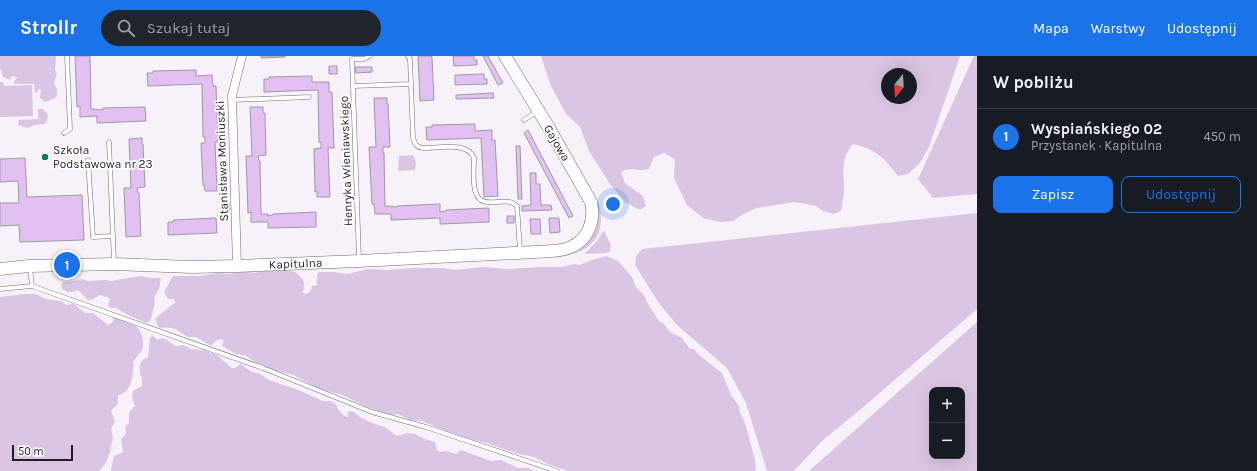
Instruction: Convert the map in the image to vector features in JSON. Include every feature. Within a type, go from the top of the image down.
[{"type":"street","name":"Stanisława Moniuszki","points":[[237,266],[232,96],[242,56]]},
{"type":"street","name":"Gajowa","points":[[506,56],[590,202],[592,222],[586,234]]},
{"type":"street","name":"Kapitulna","points":[[0,269],[29,266],[114,264],[177,267],[237,266],[359,262],[520,253],[572,247],[586,234]]},
{"type":"lane","points":[[64,133],[70,129],[67,56]]},
{"type":"lane","name":"Henryka Wieniawskiego","points":[[359,262],[352,60],[364,59],[370,56]]},
{"type":"lane","points":[[408,56],[410,59],[413,138],[416,144],[420,148],[463,148],[472,154],[474,158],[475,192],[478,199],[486,202],[508,201],[518,206],[520,253]]},
{"type":"lane","points":[[353,86],[411,84]]},
{"type":"lane","points":[[232,100],[309,97]]},
{"type":"lane","points":[[524,120],[538,111]]},
{"type":"lane","points":[[109,142],[114,264]]},
{"type":"lane","points":[[88,160],[93,237],[113,236]]},
{"type":"lane","points":[[29,266],[32,286]]},
{"type":"lane","points":[[0,289],[32,286],[263,368],[372,412],[426,427],[557,471]]},
{"type":"shaded area","points":[[0,56],[56,56],[55,70],[57,74],[54,83],[57,89],[57,96],[45,102],[40,98],[41,90],[39,89],[35,94],[34,84],[14,84],[14,81],[17,78],[16,77],[12,76],[10,80],[3,77],[0,67]]},
{"type":"shaded area","points":[[541,56],[960,56],[929,147],[920,163],[908,174],[898,176],[879,155],[861,146],[853,144],[844,160],[844,192],[841,211],[834,214],[823,211],[816,206],[795,202],[757,208],[743,214],[733,221],[720,222],[703,218],[687,205],[674,178],[675,159],[664,153],[654,157],[649,169],[628,169],[621,172],[625,183],[643,196],[646,206],[640,210],[625,202],[610,184],[589,151],[580,127],[566,114],[550,84]]},
{"type":"shaded area","points":[[974,56],[977,56],[977,194],[933,198],[918,179]]},
{"type":"shaded area","points":[[0,82],[3,82],[4,86],[32,85],[33,116],[0,117]]},
{"type":"shaded area","points":[[38,109],[43,109],[48,115],[45,124],[34,125],[28,128],[18,125],[19,120],[38,119]]},
{"type":"shaded area","points":[[413,155],[416,162],[415,170],[398,171],[399,156]]},
{"type":"shaded area","points":[[598,202],[601,221],[597,237],[585,249],[577,253],[566,255],[582,247],[593,234],[599,211]]},
{"type":"shaded area","points":[[977,213],[977,309],[823,440],[794,471],[767,471],[746,403],[727,368],[677,325],[658,302],[635,265],[636,257],[642,249]]},
{"type":"shaded area","points":[[603,231],[611,245],[610,251],[606,253],[585,254],[597,241]]},
{"type":"shaded area","points":[[606,256],[618,261],[632,277],[636,287],[644,295],[659,321],[664,324],[670,332],[682,338],[689,348],[694,349],[699,355],[722,373],[731,395],[739,406],[746,426],[755,460],[756,471],[568,471],[534,457],[518,454],[486,443],[457,436],[422,421],[410,420],[398,414],[390,415],[367,407],[342,395],[320,389],[293,375],[256,363],[245,355],[236,354],[222,346],[224,340],[217,340],[212,345],[209,345],[196,337],[187,337],[174,329],[167,327],[159,328],[155,320],[175,303],[174,299],[168,299],[164,292],[173,276],[200,276],[218,273],[230,274],[246,271],[255,273],[263,271],[290,271],[295,272],[302,278],[304,288],[302,292],[305,294],[310,292],[312,286],[317,285],[317,275],[319,272],[348,274],[367,269],[388,270],[443,268],[455,270],[483,267],[509,269],[562,267],[574,264],[580,265]]},
{"type":"shaded area","points":[[141,276],[161,278],[159,289],[154,298],[155,303],[151,319],[147,323],[116,308],[110,308],[108,304],[110,298],[100,295],[89,301],[78,290],[68,292],[62,289],[61,284],[64,282],[82,279],[87,281],[111,281]]},
{"type":"shaded area","points":[[36,294],[46,299],[61,301],[66,305],[74,304],[85,313],[93,313],[108,325],[113,322],[113,317],[116,317],[130,322],[138,328],[141,334],[143,347],[133,363],[131,382],[128,389],[118,396],[118,404],[111,411],[115,422],[111,429],[113,438],[106,463],[99,471],[0,471],[0,297]]},
{"type":"shaded area","points":[[977,322],[977,471],[809,471]]},
{"type":"shaded area","points":[[152,335],[157,340],[165,339],[175,346],[184,345],[191,349],[204,350],[218,356],[232,368],[235,368],[241,364],[250,371],[260,374],[269,380],[296,389],[323,401],[330,401],[336,404],[344,416],[348,417],[348,412],[350,411],[354,412],[360,417],[374,424],[385,427],[397,436],[407,433],[415,434],[435,442],[437,450],[440,452],[446,451],[456,454],[461,450],[491,461],[501,460],[518,468],[529,468],[533,471],[111,471],[114,456],[122,453],[123,451],[121,439],[126,434],[125,427],[129,423],[129,412],[135,406],[132,398],[133,391],[142,386],[140,366],[143,360],[148,357],[150,338]]},
{"type":"building","points":[[75,56],[90,56],[91,109],[103,110],[103,108],[145,107],[146,121],[97,123],[97,116],[80,117],[80,106],[77,107]]},
{"type":"building","points":[[261,56],[285,56],[285,57],[261,58]]},
{"type":"building","points":[[418,56],[431,56],[432,58],[434,100],[420,101]]},
{"type":"building","points":[[453,56],[474,56],[474,60],[477,60],[477,65],[454,66]]},
{"type":"building","points":[[483,56],[488,56],[503,83],[498,85]]},
{"type":"building","points":[[329,66],[337,66],[337,74],[329,74]]},
{"type":"building","points":[[355,67],[372,67],[372,72],[356,73]]},
{"type":"building","points":[[196,70],[196,76],[212,75],[213,86],[216,86],[218,142],[215,142],[217,191],[205,191],[203,185],[201,143],[205,143],[205,137],[203,137],[202,84],[148,86],[147,73],[153,73],[153,71]]},
{"type":"building","points":[[484,74],[484,79],[487,79],[487,84],[455,85],[455,75]]},
{"type":"building","points":[[312,76],[312,82],[329,82],[329,92],[332,92],[334,148],[328,148],[330,197],[317,197],[317,191],[315,192],[314,149],[321,148],[321,142],[319,142],[318,90],[264,92],[264,79],[269,79],[269,77]]},
{"type":"building","points":[[493,93],[494,98],[456,99],[456,95]]},
{"type":"building","points":[[374,98],[387,98],[388,104],[390,147],[383,147],[385,206],[397,207],[440,204],[440,212],[446,210],[489,208],[489,222],[440,224],[440,218],[391,220],[391,214],[375,214],[374,204],[372,204],[369,147],[376,147]]},
{"type":"building","points":[[250,107],[263,107],[263,113],[265,113],[266,155],[258,156],[260,161],[261,214],[268,214],[267,216],[273,214],[316,212],[316,227],[268,228],[268,222],[251,222],[251,212],[248,213],[246,156],[252,156]]},
{"type":"building","points":[[475,124],[475,131],[492,130],[492,140],[495,140],[498,196],[484,197],[481,138],[427,140],[426,127],[432,127],[432,125]]},
{"type":"building","points":[[528,130],[573,216],[569,218],[524,133]]},
{"type":"building","points":[[142,138],[145,187],[137,188],[139,193],[141,236],[126,237],[124,188],[131,188],[129,139]]},
{"type":"building","points":[[516,146],[520,146],[522,199],[518,199]]},
{"type":"building","points":[[25,158],[27,197],[82,195],[84,240],[20,242],[19,225],[0,226],[0,203],[19,203],[18,181],[0,182],[0,159]]},
{"type":"building","points":[[530,173],[536,173],[536,184],[540,184],[541,205],[551,205],[552,210],[522,211],[522,206],[531,205]]},
{"type":"building","points":[[223,203],[229,203],[230,210],[223,210]]},
{"type":"building","points":[[507,216],[514,216],[514,223],[507,223]]},
{"type":"building","points":[[216,218],[217,233],[168,235],[168,222],[173,222],[173,220]]},
{"type":"building","points":[[549,218],[559,218],[560,232],[550,233]]},
{"type":"building","points":[[530,219],[540,219],[541,234],[531,234]]},
{"type":"place","name":"Szkoła Podstawowa nr 23","points":[[45,157]]},
{"type":"place","name":"Wyspiańskiego 02","points":[[67,265]]}]
